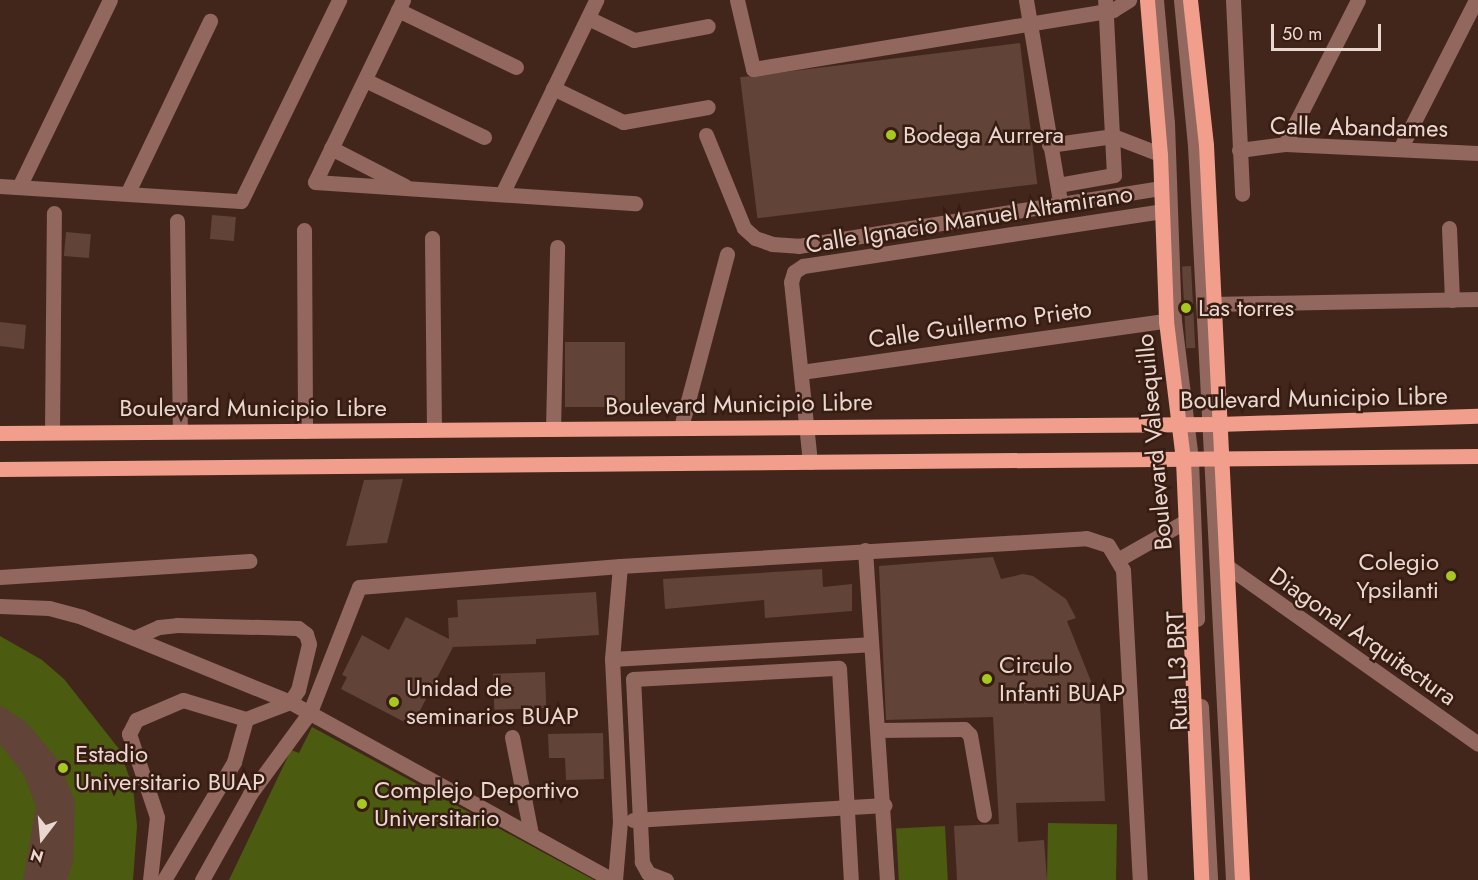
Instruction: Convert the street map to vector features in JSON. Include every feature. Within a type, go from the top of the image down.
[{"type":"main road","name":"Boulevard Valsequillo","points":[[1147,0],[1160,154],[1166,321],[1187,460],[1186,521],[1201,880]]},
{"type":"main road","points":[[1190,0],[1202,97],[1214,424],[1242,880]]},
{"type":"main road","name":"Boulevard Municipio Libre","points":[[0,433],[1214,424],[1478,416]]},
{"type":"main road","points":[[0,469],[1478,456]]},
{"type":"street","points":[[19,187],[110,0]]},
{"type":"street","points":[[0,186],[128,192],[241,201],[339,0]]},
{"type":"street","points":[[502,194],[596,0]]},
{"type":"street","points":[[737,0],[753,69],[1032,24],[1129,0]]},
{"type":"street","points":[[1026,0],[1032,24],[1049,145],[1058,185],[1059,226]]},
{"type":"street","points":[[1155,0],[1167,123],[1174,321],[1182,424]]},
{"type":"street","points":[[1181,0],[1195,145],[1200,301],[1214,424]]},
{"type":"street","name":"Calle Abandames","points":[[1233,0],[1242,194]]},
{"type":"street","points":[[1285,144],[1358,0]]},
{"type":"street","points":[[1400,149],[1476,0]]},
{"type":"street","points":[[516,67],[401,5],[315,182],[635,202]]},
{"type":"street","points":[[1058,185],[1114,175],[1105,5]]},
{"type":"street","points":[[588,18],[634,40],[708,26]]},
{"type":"street","points":[[128,192],[210,21]]},
{"type":"street","points":[[364,80],[484,137]]},
{"type":"street","points":[[553,88],[623,122],[708,107]]},
{"type":"street","points":[[706,135],[744,228],[755,238],[772,244],[798,246],[1161,188]]},
{"type":"street","points":[[1049,145],[1113,136],[1160,154]]},
{"type":"street","name":"Calle Abandames","points":[[1239,150],[1285,144],[1478,153]]},
{"type":"street","points":[[331,148],[410,188]]},
{"type":"street","name":"Calle Ignacio Manuel Altamirano","points":[[801,372],[791,282],[794,272],[803,267],[1162,211]]},
{"type":"street","points":[[52,432],[54,213]]},
{"type":"street","points":[[177,221],[180,432]]},
{"type":"street","points":[[1449,228],[1452,300]]},
{"type":"street","points":[[304,230],[305,430]]},
{"type":"street","points":[[432,238],[434,429]]},
{"type":"street","points":[[553,429],[557,247]]},
{"type":"street","points":[[681,428],[727,254]]},
{"type":"street","points":[[1211,304],[1478,299]]},
{"type":"street","name":"Calle Guillermo Prieto","points":[[801,372],[1166,321]]},
{"type":"street","points":[[801,372],[810,462]]},
{"type":"street","name":"Ruta L3 BRT","points":[[1187,460],[1210,880]]},
{"type":"street","points":[[1216,460],[1233,880]]},
{"type":"street","points":[[1119,559],[1186,521]]},
{"type":"street","points":[[202,880],[250,794],[310,712],[359,587],[620,566],[1086,538],[1108,545],[1119,559],[1123,570],[1140,880]]},
{"type":"street","points":[[865,550],[870,645],[885,805],[887,880]]},
{"type":"street","points":[[0,577],[249,561]]},
{"type":"street","name":"Diagonal Arquitectura","points":[[1224,564],[1478,744]]},
{"type":"street","points":[[0,606],[49,608],[134,638],[290,702],[614,880],[620,822],[612,659],[620,566]]},
{"type":"street","points":[[134,638],[159,627],[177,625],[298,628],[306,634],[309,644],[298,690],[290,702],[246,719],[201,704],[176,700],[136,720],[129,734],[157,817],[150,880]]},
{"type":"street","points":[[612,659],[870,645]]},
{"type":"street","points":[[666,880],[644,868],[633,679],[839,668],[851,880]]},
{"type":"street","points":[[164,880],[234,762],[246,719]]},
{"type":"street","points":[[878,730],[964,729],[970,735],[984,815]]},
{"type":"street","points":[[512,737],[531,834]]},
{"type":"street","points":[[620,822],[885,805]]},
{"type":"green space","name":"Estadio Universitario BUAP","points":[[0,636],[42,660],[64,679],[119,749],[133,787],[137,826],[133,880],[0,880]]},
{"type":"green space","name":"Complejo Deportivo Universitario","points":[[312,727],[594,880],[229,880],[291,750],[299,753]]},
{"type":"green space","points":[[1048,823],[1117,824],[1116,880],[1047,880]]},
{"type":"green space","points":[[945,826],[948,880],[899,880],[896,829]]},
{"type":"building","name":"Bodega Aurrera","points":[[1020,43],[1037,184],[757,218],[740,77]]},
{"type":"building","points":[[212,215],[236,217],[234,241],[210,239]]},
{"type":"building","points":[[66,232],[91,234],[89,258],[64,256]]},
{"type":"building","points":[[1182,266],[1191,266],[1195,348],[1186,348]]},
{"type":"building","points":[[0,322],[26,325],[24,349],[0,346]]},
{"type":"building","points":[[565,342],[625,342],[625,407],[565,407]]},
{"type":"building","points":[[403,479],[387,543],[346,546],[364,480]]},
{"type":"building","name":"Circulo Infanti BUAP","points":[[993,557],[1001,579],[1023,574],[1033,576],[1066,599],[1076,618],[1067,621],[1100,704],[1105,801],[1016,803],[1018,842],[1044,840],[1047,880],[957,880],[954,826],[999,824],[993,717],[886,720],[879,566]]},
{"type":"building","points":[[822,569],[823,587],[852,584],[852,611],[765,618],[764,600],[665,609],[663,579]]},
{"type":"building","points":[[596,592],[599,635],[536,639],[536,644],[453,647],[412,726],[341,689],[347,677],[342,675],[362,635],[389,650],[406,617],[449,639],[448,618],[458,617],[457,600]]},
{"type":"building","points":[[545,672],[546,708],[494,710],[493,674]]},
{"type":"building","points":[[0,705],[27,723],[57,759],[75,801],[73,861],[67,880],[23,880],[36,806],[24,775],[0,744]]},
{"type":"building","points":[[603,733],[604,779],[566,780],[565,758],[549,758],[548,734]]},
{"type":"place","name":"Bodega Aurrera","points":[[891,135]]},
{"type":"place","name":"Las torres","points":[[1186,308]]},
{"type":"place","name":"Colegio Ypsilanti","points":[[1451,576]]},
{"type":"place","name":"Circulo Infanti BUAP","points":[[987,679]]},
{"type":"place","name":"Unidad de seminarios BUAP","points":[[394,702]]},
{"type":"place","name":"Estadio Universitario BUAP","points":[[63,768]]},
{"type":"place","name":"Complejo Deportivo Universitario","points":[[362,804]]}]
